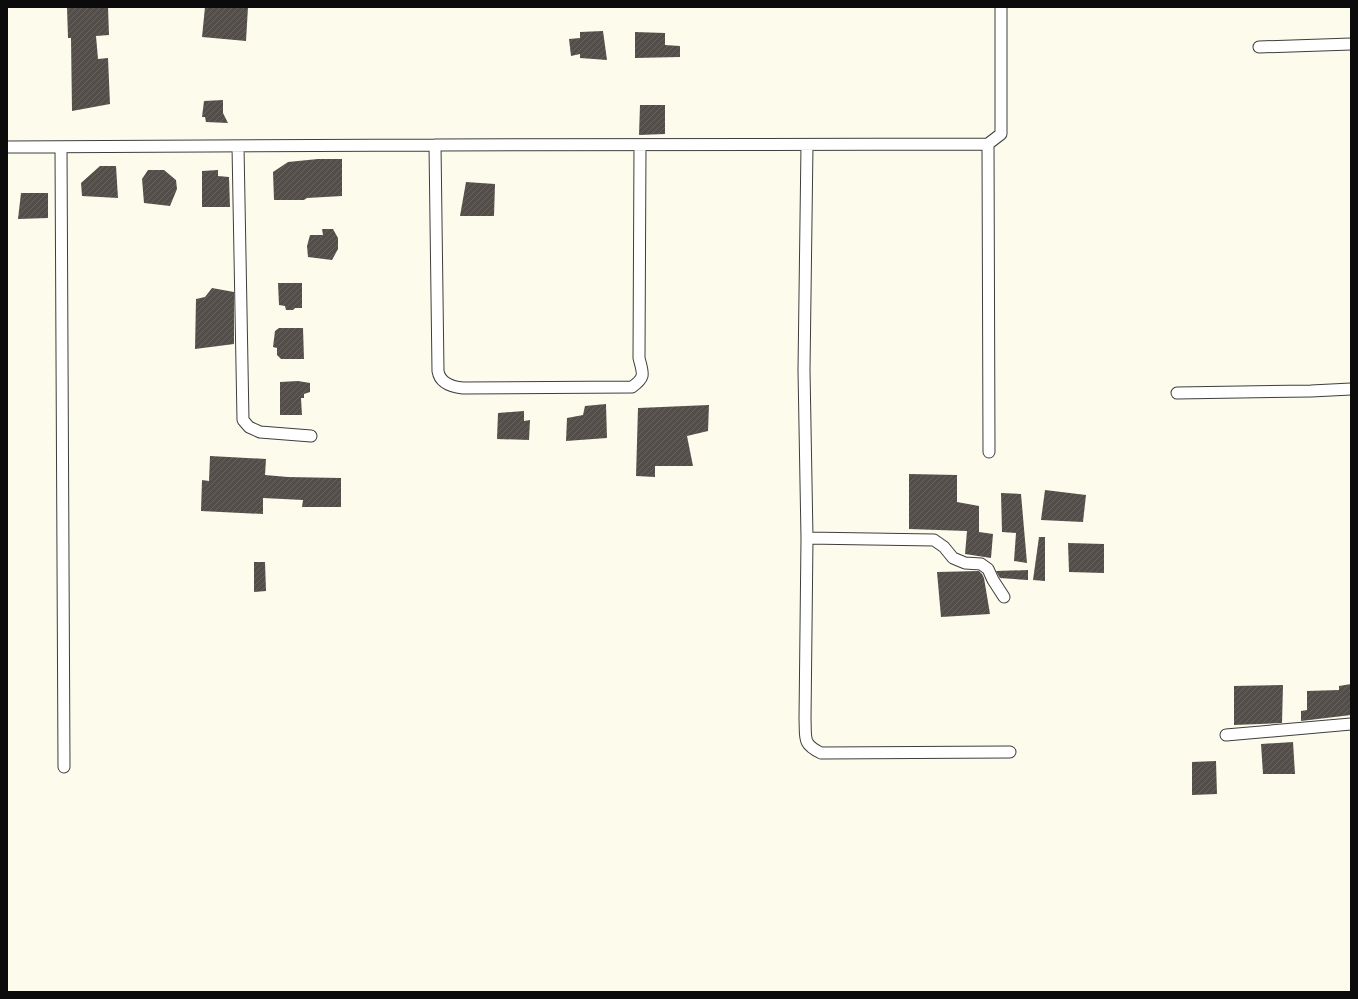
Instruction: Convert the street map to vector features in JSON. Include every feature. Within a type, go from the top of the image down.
[{"type":"street","points":[[7,147],[988,144],[1001,134],[1001,7]]},
{"type":"street","points":[[1259,47],[1351,44]]},
{"type":"street","points":[[988,144],[989,452]]},
{"type":"street","points":[[436,145],[438,372],[440,378],[451,387],[463,388],[632,387],[640,381],[643,374],[639,358],[640,145]]},
{"type":"street","points":[[807,145],[804,370],[807,538],[806,739],[810,747],[821,753],[1010,752]]},
{"type":"street","points":[[238,146],[243,420],[249,427],[260,432],[311,436]]},
{"type":"street","points":[[61,147],[64,767]]},
{"type":"street","points":[[1177,393],[1351,389]]},
{"type":"street","points":[[807,538],[934,540],[953,558],[966,563],[981,564],[988,569],[1004,597]]},
{"type":"street","points":[[1226,734],[1351,724]]},
{"type":"building","points":[[67,7],[108,7],[109,35],[96,36],[98,59],[108,58],[110,104],[72,111],[71,38],[68,38]]},
{"type":"building","points":[[205,7],[248,7],[246,41],[202,37]]},
{"type":"building","points":[[603,31],[607,60],[580,58],[580,54],[571,56],[569,39],[580,38],[580,32]]},
{"type":"building","points":[[635,32],[665,33],[665,45],[680,46],[680,57],[635,58]]},
{"type":"building","points":[[223,100],[223,113],[228,123],[206,122],[205,117],[202,117],[204,101]]},
{"type":"building","points":[[640,105],[665,105],[665,134],[639,135]]},
{"type":"building","points":[[318,159],[342,159],[342,196],[307,198],[304,200],[274,200],[273,172],[288,162]]},
{"type":"building","points":[[100,166],[116,166],[118,198],[82,196],[81,183]]},
{"type":"building","points":[[148,170],[164,170],[176,180],[177,189],[170,206],[144,203],[142,179]]},
{"type":"building","points":[[218,170],[218,176],[229,177],[230,207],[202,207],[202,171]]},
{"type":"building","points":[[466,182],[495,184],[494,216],[460,216]]},
{"type":"building","points":[[21,193],[48,193],[48,218],[18,219]]},
{"type":"building","points":[[322,229],[333,229],[338,238],[338,249],[332,260],[308,257],[307,246],[310,235],[323,235]]},
{"type":"building","points":[[278,283],[302,283],[302,308],[286,310],[285,306],[279,305]]},
{"type":"building","points":[[212,288],[234,292],[234,344],[195,349],[196,299],[205,297]]},
{"type":"building","points":[[279,328],[303,328],[304,359],[281,359],[277,355],[277,348],[273,347],[275,331]]},
{"type":"building","points":[[298,381],[310,383],[310,392],[304,394],[304,398],[301,398],[302,415],[280,415],[280,382]]},
{"type":"building","points":[[606,404],[607,438],[566,441],[567,418],[583,415],[585,406]]},
{"type":"building","points":[[709,405],[708,431],[687,436],[693,466],[655,466],[655,477],[636,476],[638,408]]},
{"type":"building","points":[[524,411],[524,421],[530,420],[529,440],[497,439],[498,413]]},
{"type":"building","points":[[210,456],[266,459],[265,475],[341,478],[341,507],[302,507],[303,500],[263,498],[263,514],[201,511],[202,480],[209,481]]},
{"type":"building","points":[[909,474],[957,475],[957,502],[979,506],[979,532],[993,534],[991,558],[965,554],[967,531],[909,529]]},
{"type":"building","points":[[1045,490],[1086,495],[1083,522],[1041,520]]},
{"type":"building","points":[[1001,493],[1021,494],[1027,563],[1014,561],[1016,533],[1002,532]]},
{"type":"building","points":[[1039,537],[1045,537],[1045,581],[1033,580]]},
{"type":"building","points":[[1068,543],[1104,544],[1104,573],[1069,572]]},
{"type":"building","points":[[254,562],[265,562],[266,591],[254,592]]},
{"type":"building","points":[[1028,570],[1028,580],[1000,578],[996,571]]},
{"type":"building","points":[[979,571],[984,578],[990,614],[941,617],[937,572]]},
{"type":"building","points":[[1351,684],[1351,715],[1301,721],[1301,711],[1307,710],[1307,691],[1339,690],[1339,686]]},
{"type":"building","points":[[1283,685],[1282,723],[1234,725],[1234,686]]},
{"type":"building","points":[[1293,742],[1295,774],[1263,774],[1261,744]]},
{"type":"building","points":[[1216,761],[1217,794],[1192,795],[1192,762]]}]
